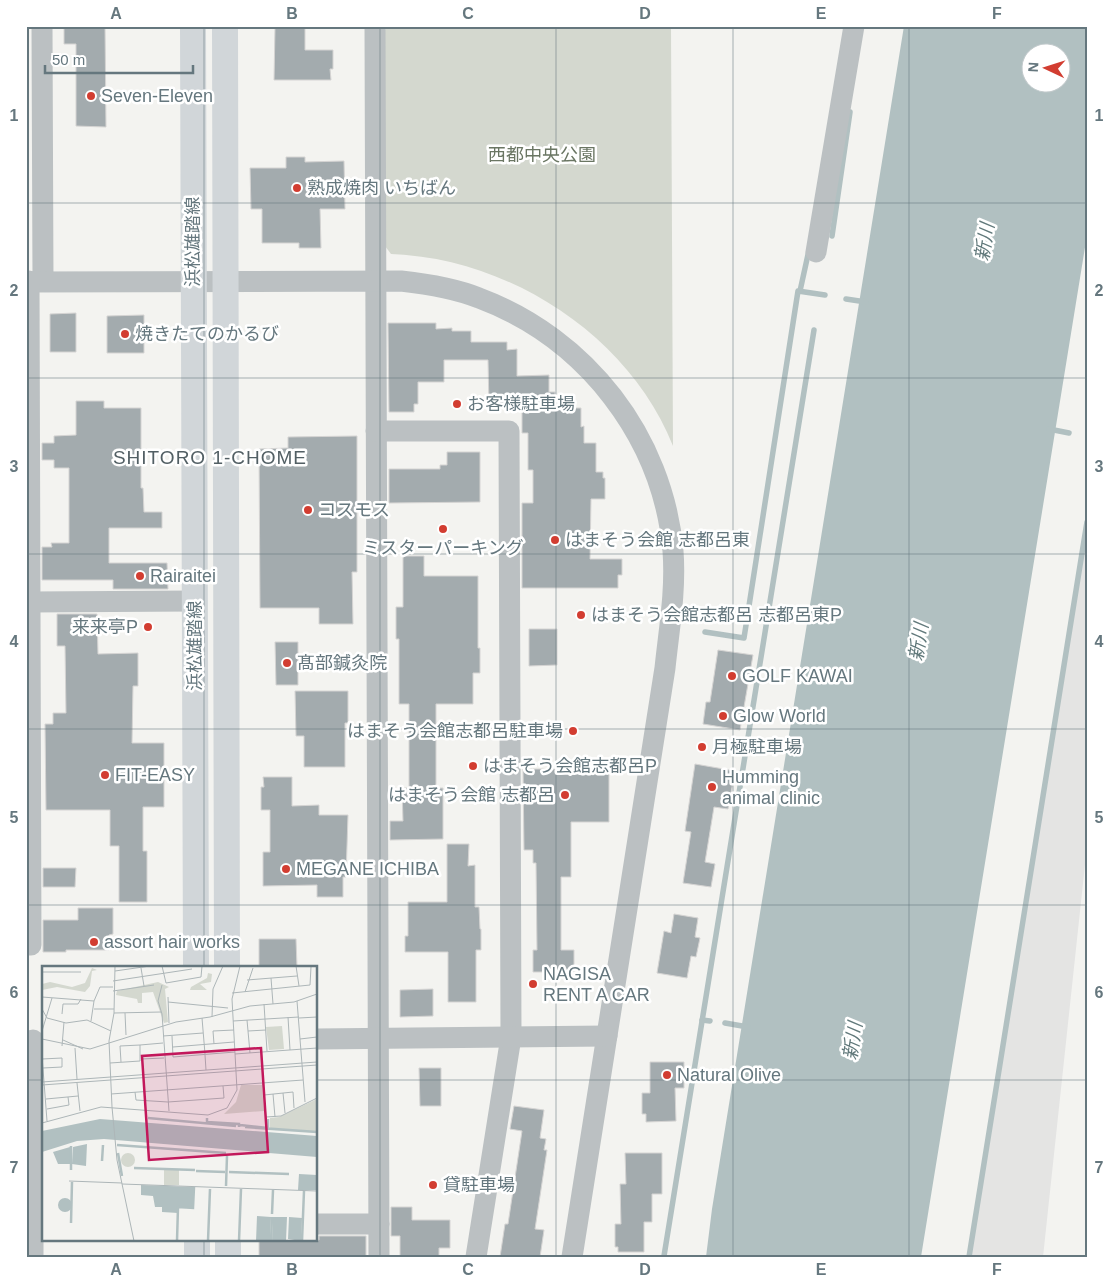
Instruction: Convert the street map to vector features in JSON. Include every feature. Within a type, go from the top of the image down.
[{"type":"main road","name":"浜松雄踏線","points":[[192,26],[196,966]]},
{"type":"main road","name":"浜松雄踏線","points":[[225,26],[227,966]]},
{"type":"main road","points":[[197,1240],[197,1257]]},
{"type":"main road","points":[[228,1240],[228,1257]]},
{"type":"street","points":[[26,945],[31,945],[29,606],[34,128],[42,26]]},
{"type":"street","points":[[375,26],[379,1257]]},
{"type":"street","points":[[816,252],[854,26]]},
{"type":"street","points":[[32,281],[401,281],[452,290],[501,307],[546,332],[586,366],[620,405],[646,450],[663,498],[673,551],[672,612],[665,668],[572,1257]]},
{"type":"street","points":[[376,431],[509,431],[511,1037],[476,1257]]},
{"type":"street","points":[[29,606],[194,601]]},
{"type":"street","points":[[318,1039],[607,1036]]},
{"type":"street","points":[[33,1257],[34,1040]]},
{"type":"street","points":[[318,1224],[379,1224]]},
{"type":"shaded area","points":[[1087,533],[1087,846],[1043,1257],[970,1257]]},
{"type":"green space","name":"西都中央公園","points":[[388,26],[671,26],[673,446],[653,406],[627,370],[595,338],[559,310],[520,287],[478,270],[435,259],[391,254],[385,246],[384,31]]},
{"type":"water","name":"新川","points":[[904,26],[1087,26],[1087,235],[921,1257],[706,1257],[712,1209]]},
{"type":"building","points":[[64,26],[105,26],[106,127],[76,126],[76,44],[64,44]]},
{"type":"building","points":[[278,26],[305,26],[305,50],[333,50],[333,69],[330,69],[331,80],[274,80],[275,28]]},
{"type":"building","name":"熟成焼肉 いちばん","points":[[286,157],[305,157],[305,162],[344,161],[345,209],[320,209],[321,248],[299,248],[299,243],[262,243],[262,209],[251,209],[250,168],[286,168]]},
{"type":"building","points":[[76,313],[76,352],[50,352],[50,314]]},
{"type":"building","name":"焼きたてのかるび","points":[[144,315],[144,353],[107,353],[107,316]]},
{"type":"building","points":[[388,323],[436,323],[436,329],[452,328],[452,331],[471,331],[471,342],[507,342],[507,350],[517,349],[517,376],[549,375],[549,392],[555,392],[555,408],[581,408],[581,427],[584,426],[584,443],[596,443],[596,472],[603,472],[603,478],[605,478],[605,499],[591,499],[590,559],[622,559],[622,575],[618,575],[618,588],[522,588],[522,503],[533,503],[533,470],[528,470],[528,433],[522,433],[522,407],[489,407],[488,360],[444,360],[444,382],[418,382],[418,404],[414,404],[414,412],[389,412]]},
{"type":"building","points":[[76,401],[104,401],[104,408],[141,408],[141,488],[143,488],[144,512],[162,512],[162,528],[109,528],[109,563],[167,563],[168,589],[113,589],[113,580],[42,580],[42,547],[52,547],[51,543],[69,543],[69,468],[54,468],[54,460],[42,460],[42,443],[54,443],[54,436],[76,435]]},
{"type":"building","name":"コスモス","points":[[357,436],[357,572],[352,572],[353,624],[319,624],[319,608],[260,608],[259,449],[288,448],[288,437]]},
{"type":"building","points":[[447,452],[480,452],[480,502],[389,503],[389,469],[440,469],[440,465],[447,465]]},
{"type":"building","points":[[403,556],[424,556],[424,576],[478,576],[480,673],[473,673],[473,704],[436,704],[436,788],[443,788],[443,839],[390,840],[390,821],[403,821],[402,788],[409,788],[409,704],[399,704],[399,639],[396,639],[396,607],[403,607]]},
{"type":"building","points":[[57,614],[97,614],[98,654],[138,653],[138,686],[133,686],[132,743],[164,743],[164,807],[143,807],[143,851],[147,851],[147,902],[119,902],[119,846],[110,846],[110,810],[46,810],[45,724],[53,724],[53,713],[66,713],[65,646],[57,646]]},
{"type":"building","points":[[529,629],[557,629],[557,665],[529,666]]},
{"type":"building","points":[[275,642],[298,642],[298,685],[276,685]]},
{"type":"building","name":"GOLF KAWAI","points":[[718,650],[753,655],[740,730],[703,724],[706,702],[710,702]]},
{"type":"building","points":[[295,691],[348,691],[348,723],[345,723],[345,767],[304,767],[304,736],[296,736]]},
{"type":"building","points":[[695,764],[735,771],[728,809],[714,807],[705,862],[715,864],[711,887],[683,883],[691,832],[685,831]]},
{"type":"building","points":[[523,769],[609,769],[609,822],[571,822],[571,877],[561,877],[561,950],[574,950],[574,972],[533,972],[533,950],[537,950],[536,863],[533,863],[533,850],[524,850]]},
{"type":"building","points":[[263,777],[292,777],[292,806],[319,805],[319,815],[348,815],[346,877],[343,877],[343,897],[317,897],[317,885],[263,886],[263,852],[270,852],[270,810],[261,810],[261,787],[264,787]]},
{"type":"building","points":[[447,844],[469,844],[468,866],[475,865],[475,907],[479,907],[481,929],[481,950],[476,950],[476,1002],[448,1002],[448,952],[405,952],[405,936],[408,936],[408,902],[447,902]]},
{"type":"building","points":[[43,868],[76,868],[75,887],[43,887]]},
{"type":"building","points":[[78,908],[113,908],[113,934],[109,935],[109,950],[43,952],[43,920],[78,920]]},
{"type":"building","points":[[674,914],[698,918],[695,937],[700,938],[696,957],[691,956],[687,978],[657,973],[664,931],[671,933]]},
{"type":"building","points":[[259,939],[296,939],[297,966],[259,966]]},
{"type":"building","points":[[433,989],[433,1016],[400,1017],[400,990]]},
{"type":"building","points":[[650,1062],[684,1062],[684,1088],[675,1088],[676,1121],[646,1122],[646,1114],[642,1114],[642,1093],[650,1093]]},
{"type":"building","points":[[419,1068],[441,1068],[441,1106],[420,1106]]},
{"type":"building","points":[[514,1106],[544,1110],[540,1138],[546,1139],[544,1150],[547,1150],[535,1229],[544,1230],[540,1257],[500,1257],[505,1224],[508,1224],[522,1131],[510,1129]]},
{"type":"building","points":[[625,1153],[662,1153],[662,1194],[652,1194],[652,1222],[644,1222],[644,1252],[618,1252],[618,1247],[615,1247],[615,1224],[621,1224],[620,1184],[626,1184]]},
{"type":"building","points":[[391,1207],[412,1207],[412,1220],[450,1220],[450,1248],[439,1248],[439,1257],[400,1257],[400,1236],[391,1236]]},
{"type":"building","points":[[319,1236],[366,1236],[366,1257],[259,1257],[259,1240],[319,1240]]},
{"type":"waterway","points":[[832,236],[850,112]]},
{"type":"waterway","points":[[800,291],[809,250]]},
{"type":"waterway","points":[[705,632],[744,638],[798,291],[825,295]]},
{"type":"waterway","points":[[846,299],[866,302]]},
{"type":"waterway","points":[[664,1256],[814,330]]},
{"type":"waterway","points":[[1049,429],[1069,433]]},
{"type":"waterway","points":[[969,1257],[1087,522]]},
{"type":"waterway","points":[[702,1020],[710,1021]]},
{"type":"waterway","points":[[725,1023],[748,1027]]},
{"type":"place","name":"Seven-Eleven","points":[[91,96]]},
{"type":"place","name":"熟成焼肉 いちばん","points":[[297,188]]},
{"type":"place","name":"焼きたてのかるび","points":[[125,334]]},
{"type":"place","name":"お客様駐車場","points":[[457,404]]},
{"type":"place","name":"コスモス","points":[[308,510]]},
{"type":"place","name":"ミスターパーキング","points":[[443,529]]},
{"type":"place","name":"はまそう会館 志都呂東","points":[[555,540]]},
{"type":"place","name":"Rairaitei","points":[[140,576]]},
{"type":"place","name":"はまそう会館志都呂 志都呂東P","points":[[581,615]]},
{"type":"place","name":"来来亭P","points":[[148,627]]},
{"type":"place","name":"髙部鍼灸院","points":[[287,663]]},
{"type":"place","name":"GOLF KAWAI","points":[[732,676]]},
{"type":"place","name":"Glow World","points":[[723,716]]},
{"type":"place","name":"はまそう会館志都呂駐車場","points":[[573,731]]},
{"type":"place","name":"月極駐車場","points":[[702,747]]},
{"type":"place","name":"はまそう会館志都呂P","points":[[473,766]]},
{"type":"place","name":"FIT-EASY","points":[[105,775]]},
{"type":"place","name":"Humming animal clinic","points":[[712,787]]},
{"type":"place","name":"はまそう会館 志都呂","points":[[565,795]]},
{"type":"place","name":"MEGANE ICHIBA","points":[[286,869]]},
{"type":"place","name":"assort hair works","points":[[94,942]]},
{"type":"place","name":"NAGISA RENT A CAR","points":[[533,984]]},
{"type":"place","name":"Natural Olive","points":[[667,1075]]},
{"type":"place","name":"貸駐車場","points":[[433,1185]]},
{"type":"district","name":"SHITORO 1-CHOME","points":[[210,457]]}]
